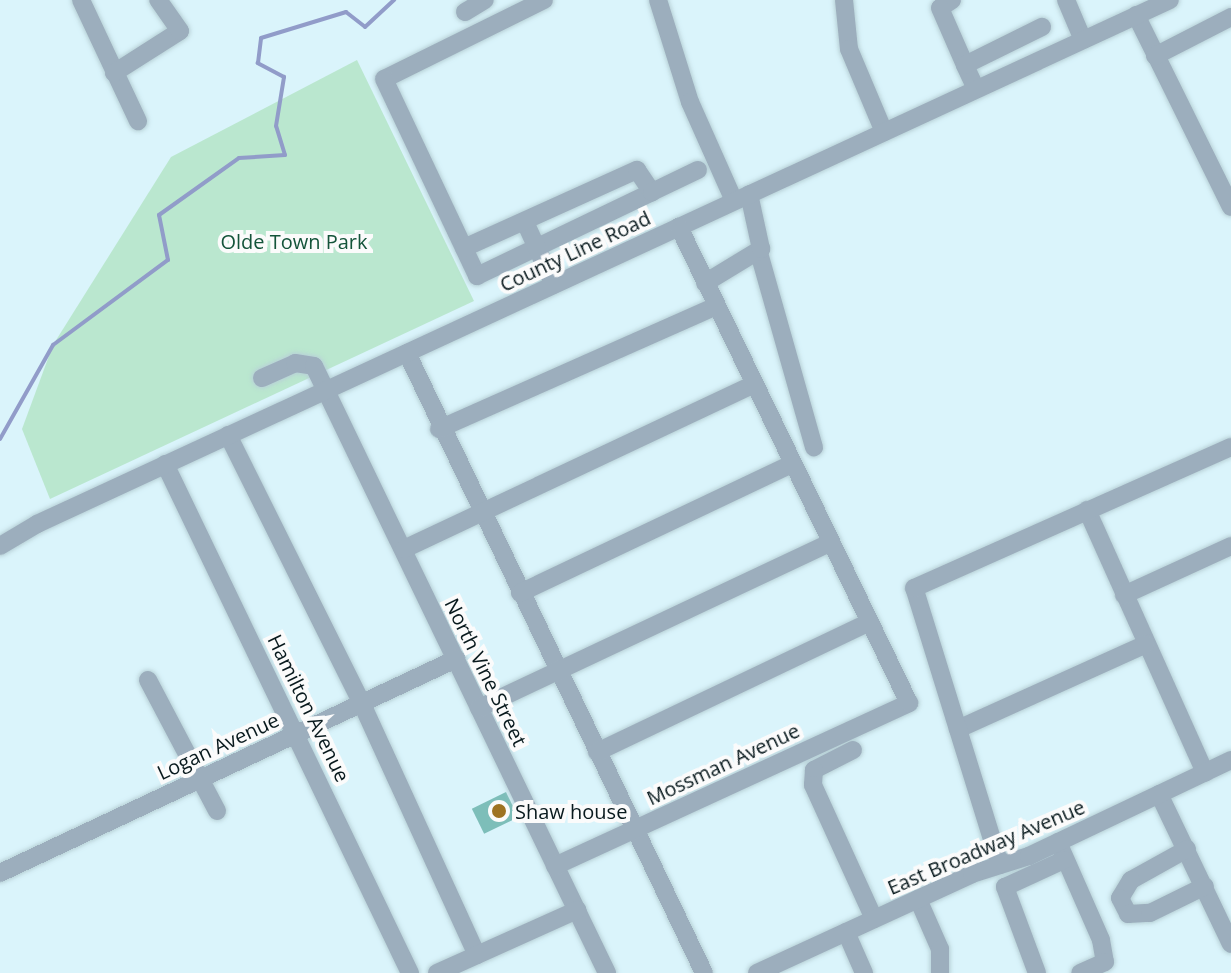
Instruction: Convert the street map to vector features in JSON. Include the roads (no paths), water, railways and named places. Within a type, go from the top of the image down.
[{"type":"street","points":[[81,0],[138,121]]},
{"type":"street","points":[[114,73],[180,31],[158,0]]},
{"type":"street","points":[[465,12],[485,0]]},
{"type":"street","points":[[544,0],[384,79],[477,276],[698,170]]},
{"type":"street","points":[[658,0],[690,102],[742,198],[814,447]]},
{"type":"street","points":[[844,0],[849,49],[884,132]]},
{"type":"street","points":[[952,0],[940,8],[976,89]]},
{"type":"street","points":[[1066,0],[1083,40]]},
{"type":"street","name":"County Line Road","points":[[0,546],[165,464],[1170,0]]},
{"type":"street","points":[[1136,15],[1231,207]]},
{"type":"street","points":[[1155,56],[1231,17]]},
{"type":"street","points":[[965,65],[1042,27]]},
{"type":"street","points":[[1000,49],[1010,74]]},
{"type":"street","points":[[464,248],[637,170],[652,192]]},
{"type":"street","points":[[525,222],[554,285]]},
{"type":"street","points":[[597,752],[870,622],[679,227]]},
{"type":"street","points":[[705,283],[759,253]]},
{"type":"street","points":[[439,429],[716,306]]},
{"type":"street","points":[[407,353],[439,429],[704,973]]},
{"type":"street","name":"North Vine Street","points":[[262,378],[306,362],[327,390],[607,973]]},
{"type":"street","points":[[404,549],[754,384]]},
{"type":"street","points":[[228,435],[362,704],[477,955]]},
{"type":"street","points":[[1000,865],[914,588],[1231,447]]},
{"type":"street","name":"Hamilton Avenue","points":[[165,464],[410,973]]},
{"type":"street","points":[[520,593],[792,464]]},
{"type":"street","points":[[1087,510],[1205,773]]},
{"type":"street","points":[[479,708],[830,543]]},
{"type":"street","points":[[1124,595],[1231,546]]},
{"type":"street","name":"Mossman Avenue","points":[[555,866],[909,703],[870,622]]},
{"type":"street","points":[[958,729],[1146,644]]},
{"type":"street","name":"Logan Avenue","points":[[0,873],[456,659]]},
{"type":"street","points":[[148,680],[217,811]]},
{"type":"street","points":[[853,750],[814,770],[813,785],[874,919]]},
{"type":"street","name":"East Broadway Avenue","points":[[765,971],[918,899],[1000,865],[1061,851],[1159,794],[1231,760]]},
{"type":"street","points":[[1159,794],[1231,944]]},
{"type":"street","points":[[1187,849],[1131,880],[1120,898],[1128,914],[1150,913],[1205,886]]},
{"type":"street","points":[[1037,973],[1005,887],[1061,851],[1101,940],[1105,962],[1080,973]]},
{"type":"street","points":[[918,899],[940,949],[940,973]]},
{"type":"street","points":[[437,973],[577,910]]},
{"type":"street","points":[[846,932],[864,973]]},
{"type":"waterway","points":[[0,439],[53,345],[168,260],[159,215],[239,158],[285,155],[276,126],[284,77],[258,63],[261,38],[346,12],[365,27],[394,0]]},
{"type":"place","name":"Shaw house","points":[[499,811]]},
{"type":"park label","name":"Olde Town Park","points":[[294,241]]}]
